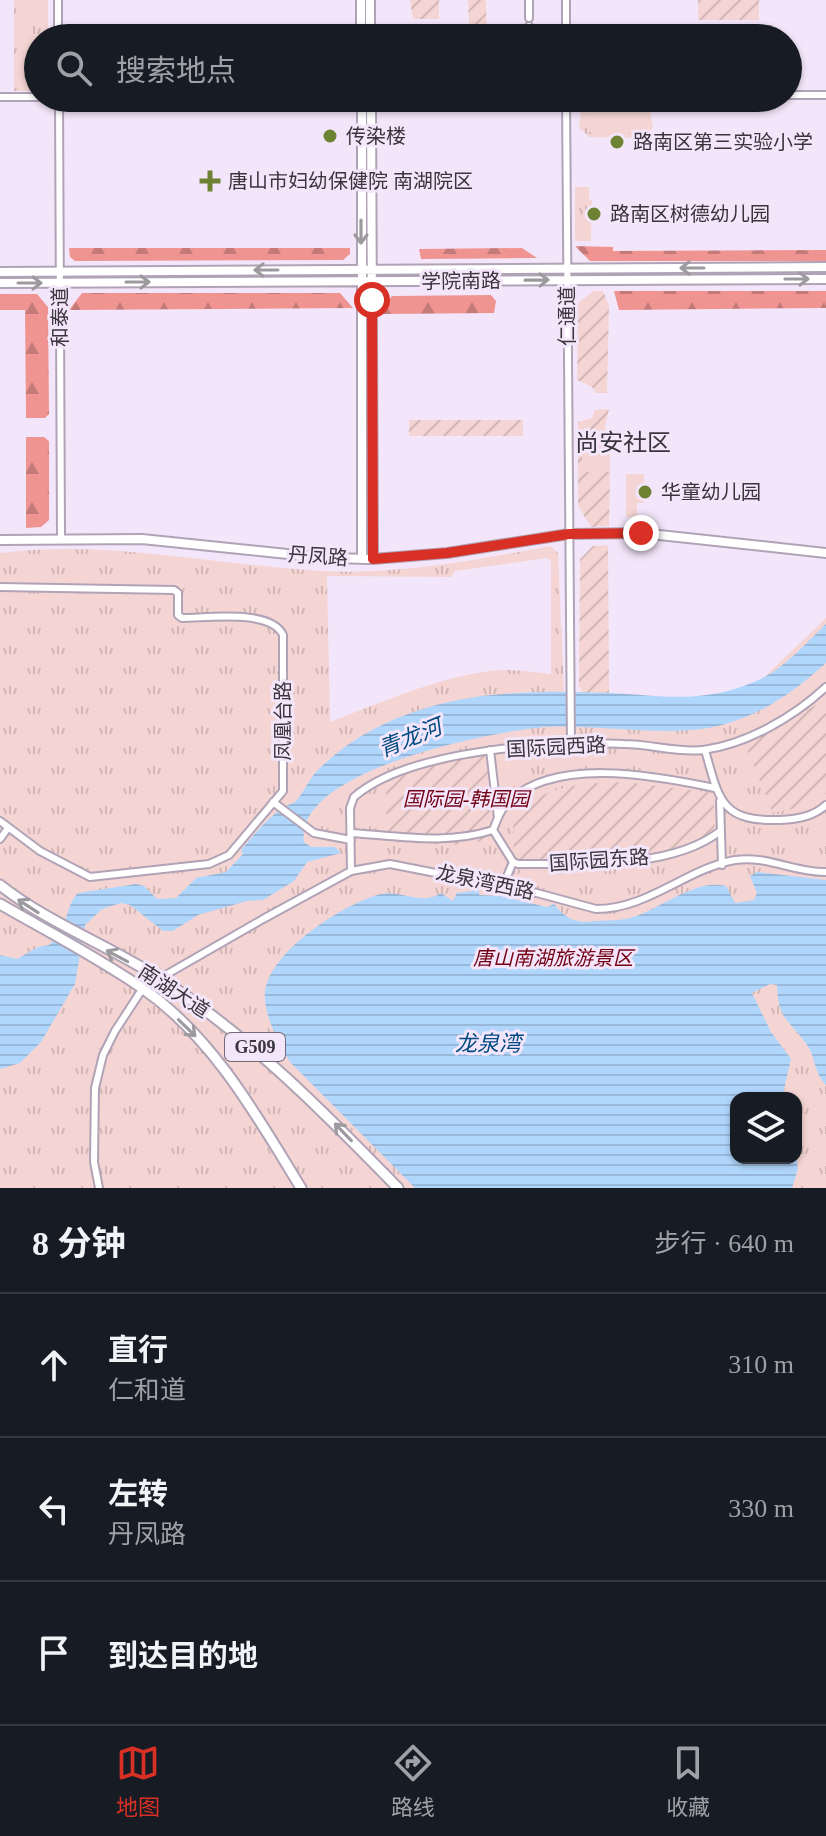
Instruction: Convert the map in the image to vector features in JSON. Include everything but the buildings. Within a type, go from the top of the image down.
[{"type":"highway","name":"南湖大道","points":[[0,885],[58,924],[160,979],[271,1061],[398,1188]]},
{"type":"highway","name":"南湖大道","points":[[0,904],[143,988],[203,1043],[229,1076],[301,1188]]},
{"type":"main road","points":[[361,0],[361,24]]},
{"type":"main road","points":[[370,0],[370,24]]},
{"type":"main road","points":[[362,112],[362,559]]},
{"type":"main road","points":[[371,112],[373,559]]},
{"type":"main road","name":"学院南路","points":[[0,272],[826,267]]},
{"type":"main road","name":"学院南路","points":[[0,283],[826,279]]},
{"type":"main road","name":"丹凤路","points":[[0,540],[61,537],[166,540],[326,558],[373,559],[447,553],[569,534],[667,534],[788,552],[826,553]]},
{"type":"street","points":[[58,0],[58,24]]},
{"type":"street","points":[[529,0],[529,24]]},
{"type":"street","points":[[566,0],[566,24]]},
{"type":"street","points":[[802,95],[826,95]]},
{"type":"street","points":[[0,97],[24,97]]},
{"type":"street","name":"和泰道","points":[[59,112],[61,537]]},
{"type":"street","name":"仁通道","points":[[566,112],[571,742]]},
{"type":"street","name":"凤凰台路","points":[[0,587],[174,590],[178,593],[178,615],[182,618],[265,619],[279,626],[283,635],[283,791],[229,855],[217,862],[100,878],[83,875],[40,851],[0,821]]},
{"type":"street","name":"国际园西路","points":[[351,871],[350,808],[358,793],[415,767],[490,750],[571,742],[705,750],[765,730],[826,687]]},
{"type":"street","points":[[490,750],[498,820]]},
{"type":"street","points":[[705,750],[720,801],[722,865]]},
{"type":"street","points":[[493,830],[504,808],[528,790],[584,775],[659,777],[715,788]]},
{"type":"street","points":[[720,801],[736,816],[752,821],[803,817],[826,805]]},
{"type":"street","points":[[273,802],[306,828],[322,835],[451,840],[493,830]]},
{"type":"street","points":[[0,839],[8,828]]},
{"type":"street","points":[[493,830],[513,862],[503,886]]},
{"type":"street","name":"国际园东路","points":[[513,862],[638,860],[694,845],[719,832]]},
{"type":"street","name":"龙泉湾西路","points":[[143,988],[351,871],[400,864],[588,908],[607,909],[639,902],[737,860],[762,859],[826,872]]},
{"type":"street","points":[[99,1188],[94,1162],[98,1072],[108,1043],[143,988]]},
{"type":"green space","points":[[14,0],[48,0],[48,24],[24,24],[24,91],[14,91]]},
{"type":"green space","points":[[410,0],[439,0],[439,19],[413,19]]},
{"type":"green space","points":[[468,0],[486,0],[487,24],[469,24]]},
{"type":"green space","points":[[698,0],[759,0],[759,20],[698,20]]},
{"type":"green space","points":[[16,5],[32,5],[32,24],[24,24],[24,48],[17,48]]},
{"type":"green space","points":[[581,112],[650,112],[653,128],[641,138],[589,137],[579,127]]},
{"type":"green space","points":[[591,112],[643,112],[650,121],[641,133],[593,134],[584,126],[585,116]]},
{"type":"green space","points":[[575,187],[589,187],[589,199],[592,200],[591,241],[575,241]]},
{"type":"green space","points":[[575,246],[613,247],[613,251],[826,250],[826,261],[590,261]]},
{"type":"green space","points":[[69,248],[350,248],[350,254],[343,260],[75,261],[70,257]]},
{"type":"green space","points":[[522,248],[537,258],[421,259],[419,249]]},
{"type":"green space","points":[[594,291],[603,291],[609,306],[607,393],[596,393],[592,387],[577,380],[578,303]]},
{"type":"green space","points":[[614,291],[826,291],[826,308],[619,310]]},
{"type":"green space","points":[[82,293],[340,293],[353,308],[69,310]]},
{"type":"green space","points":[[0,294],[37,294],[48,307],[49,414],[45,418],[26,418],[25,310],[0,310]]},
{"type":"green space","points":[[491,295],[496,301],[494,313],[383,314],[384,305],[392,296]]},
{"type":"green space","points":[[609,409],[605,427],[610,438],[582,439],[582,471],[610,472],[609,526],[591,527],[578,506],[578,422],[592,418],[595,410]]},
{"type":"green space","points":[[409,420],[523,420],[523,436],[409,436]]},
{"type":"green space","points":[[26,437],[44,437],[49,441],[49,520],[41,527],[26,528]]},
{"type":"green space","points":[[582,438],[610,438],[610,472],[582,472]]},
{"type":"green space","points":[[626,474],[644,474],[644,503],[637,503],[637,517],[626,517]]},
{"type":"green space","points":[[608,545],[609,693],[583,694],[579,686],[580,559],[593,546]]},
{"type":"green space","name":"唐山南湖旅游景区","points":[[551,546],[558,553],[564,692],[515,693],[468,699],[422,710],[377,727],[677,707],[755,686],[826,618],[826,1188],[0,1188],[0,553],[81,549],[121,551],[351,572],[437,565]],"holes":[[[547,558],[551,561],[551,674],[504,670],[469,675],[408,692],[330,722],[327,576],[451,577],[455,571]]]},
{"type":"green space","points":[[826,700],[826,793],[812,805],[773,813],[744,742]]},
{"type":"green space","name":"国际园-韩国园","points":[[493,754],[495,819],[490,839],[462,845],[387,842],[386,782],[447,759]]},
{"type":"green space","points":[[626,782],[713,793],[715,833],[664,857],[632,864],[566,870],[514,865],[513,814],[526,804],[552,791],[595,783]]},
{"type":"water","name":"青龙河","points":[[826,624],[826,663],[778,700],[751,715],[701,729],[658,731],[546,727],[443,746],[362,775],[330,794],[309,817],[304,842],[311,847],[335,847],[341,853],[307,862],[294,881],[263,900],[247,901],[198,915],[173,931],[163,931],[130,905],[121,903],[102,909],[85,925],[75,984],[41,1042],[20,1063],[0,1069],[0,955],[17,959],[38,947],[49,945],[64,925],[78,893],[136,884],[144,886],[157,899],[176,898],[196,878],[226,872],[266,822],[295,802],[316,772],[347,745],[371,731],[432,706],[509,693],[685,697],[719,693],[766,676],[793,656]]},
{"type":"water","name":"龙泉湾","points":[[757,872],[826,880],[826,1085],[819,1076],[807,1045],[782,1013],[777,985],[770,984],[752,993],[771,1032],[791,1059],[783,1092],[730,1092],[730,1164],[797,1164],[792,1188],[415,1188],[290,1062],[268,1016],[265,1000],[267,983],[290,949],[327,920],[365,899],[381,894],[426,898],[441,893],[453,901],[457,893],[479,890],[479,895],[500,896],[547,907],[554,904],[568,917],[589,922],[644,913],[703,886],[726,886],[735,903],[754,900],[757,893],[750,876]]},
{"type":"place","name":"传染楼","points":[[330,136]]},
{"type":"place","name":"路南区第三实验小学","points":[[617,142]]},
{"type":"place","name":"唐山市妇幼保健院 南湖院区","points":[[210,181]]},
{"type":"place","name":"路南区树德幼儿园","points":[[594,214]]},
{"type":"place","name":"华童幼儿园","points":[[645,492]]},
{"type":"district","name":"尚安社区","points":[[623,443]]},
{"type":"route","points":[[372,300],[373,559],[447,553],[569,534],[641,533]]}]
